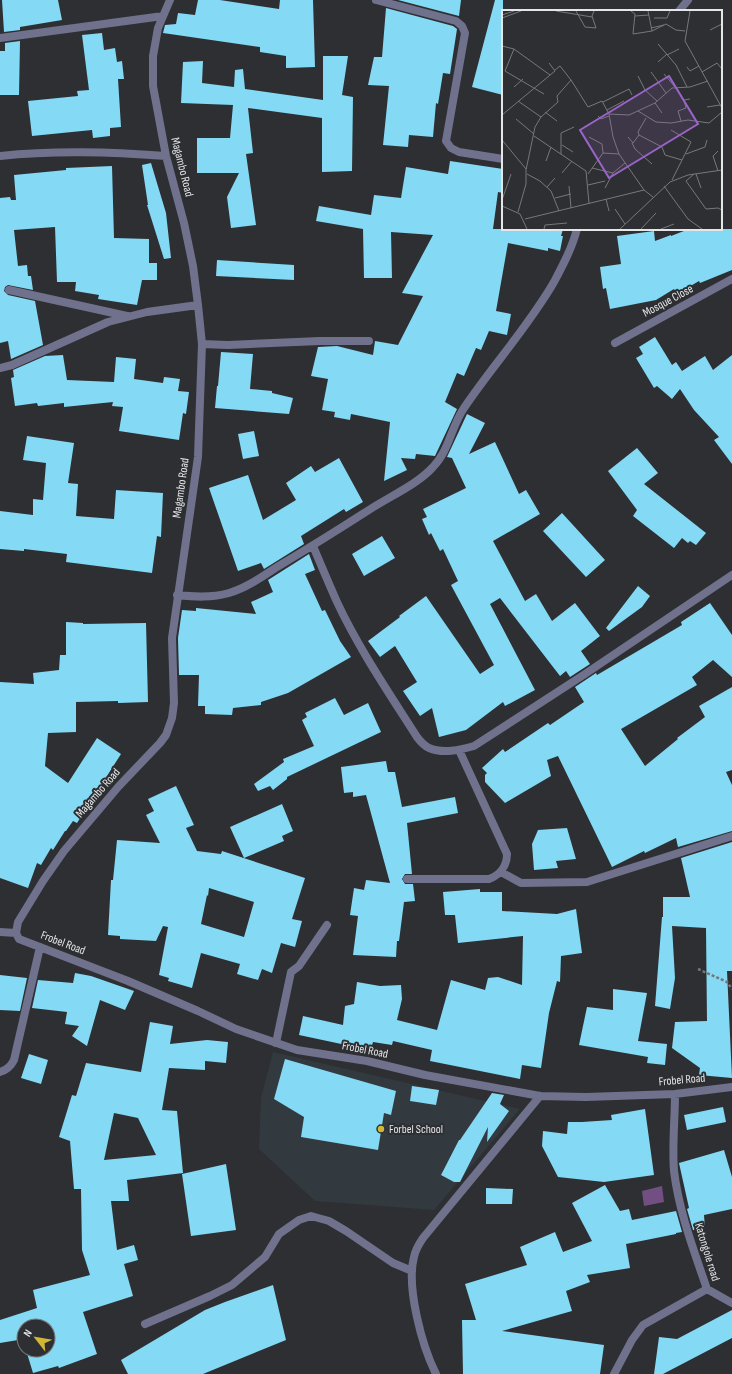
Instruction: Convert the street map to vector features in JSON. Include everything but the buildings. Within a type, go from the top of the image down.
[{"type":"street","name":"Magambo Road","points":[[16,933],[18,922],[43,881],[64,851],[119,786],[160,744],[166,734],[172,718],[174,703],[172,638],[198,457],[202,344],[193,266],[184,223],[166,156],[153,86],[153,56],[158,28],[170,0]]},
{"type":"street","points":[[376,0],[456,21],[462,26],[465,33],[446,140],[451,148],[459,152],[502,159]]},
{"type":"street","points":[[680,10],[688,0]]},
{"type":"street","points":[[0,38],[163,16]]},
{"type":"street","points":[[0,156],[66,151],[115,152],[166,156]]},
{"type":"street","points":[[177,595],[208,597],[229,593],[250,584],[313,546],[428,472],[437,463],[445,449],[459,414],[516,340],[542,302],[571,248],[577,230]]},
{"type":"street","name":"Mosque Close","points":[[615,343],[732,280]]},
{"type":"street","points":[[9,290],[129,316]]},
{"type":"street","points":[[0,368],[12,365],[108,322],[147,312],[198,305]]},
{"type":"street","points":[[202,344],[228,345],[320,341],[369,341]]},
{"type":"street","points":[[313,546],[337,602],[367,658],[417,737],[428,748],[441,751],[459,750],[474,746],[585,674],[732,575]]},
{"type":"street","points":[[407,879],[489,879],[494,878],[505,867],[507,854],[459,750]]},
{"type":"street","points":[[501,872],[521,883],[588,882],[732,836]]},
{"type":"street","points":[[276,1043],[291,972],[299,966],[326,925]]},
{"type":"street","points":[[0,932],[16,933]]},
{"type":"street","name":"Frobel Road","points":[[16,933],[19,939],[128,981],[236,1029],[297,1050],[367,1061],[432,1076],[540,1096],[586,1097],[675,1094],[732,1087]]},
{"type":"street","points":[[0,1072],[6,1070],[12,1065],[14,1060],[40,947]]},
{"type":"street","name":"Katongole road","points":[[614,1374],[632,1340],[643,1325],[707,1289],[677,1191],[674,1169],[675,1094]]},
{"type":"street","points":[[436,1374],[424,1344],[412,1288],[414,1256],[423,1238],[540,1096]]},
{"type":"street","points":[[145,1324],[232,1285],[265,1257],[279,1234],[299,1220],[311,1216],[329,1221],[393,1263],[412,1271]]},
{"type":"street","points":[[707,1289],[732,1303]]},
{"type":"path","points":[[698,969],[726,982],[732,989]]},
{"type":"shaded area","name":"Forbel School","points":[[273,1052],[520,1109],[434,1210],[315,1201],[259,1149],[261,1097]]},
{"type":"shaded area","points":[[662,1186],[664,1202],[644,1206],[642,1191]]},
{"type":"place","name":"Forbel School","points":[[381,1129]]}]
